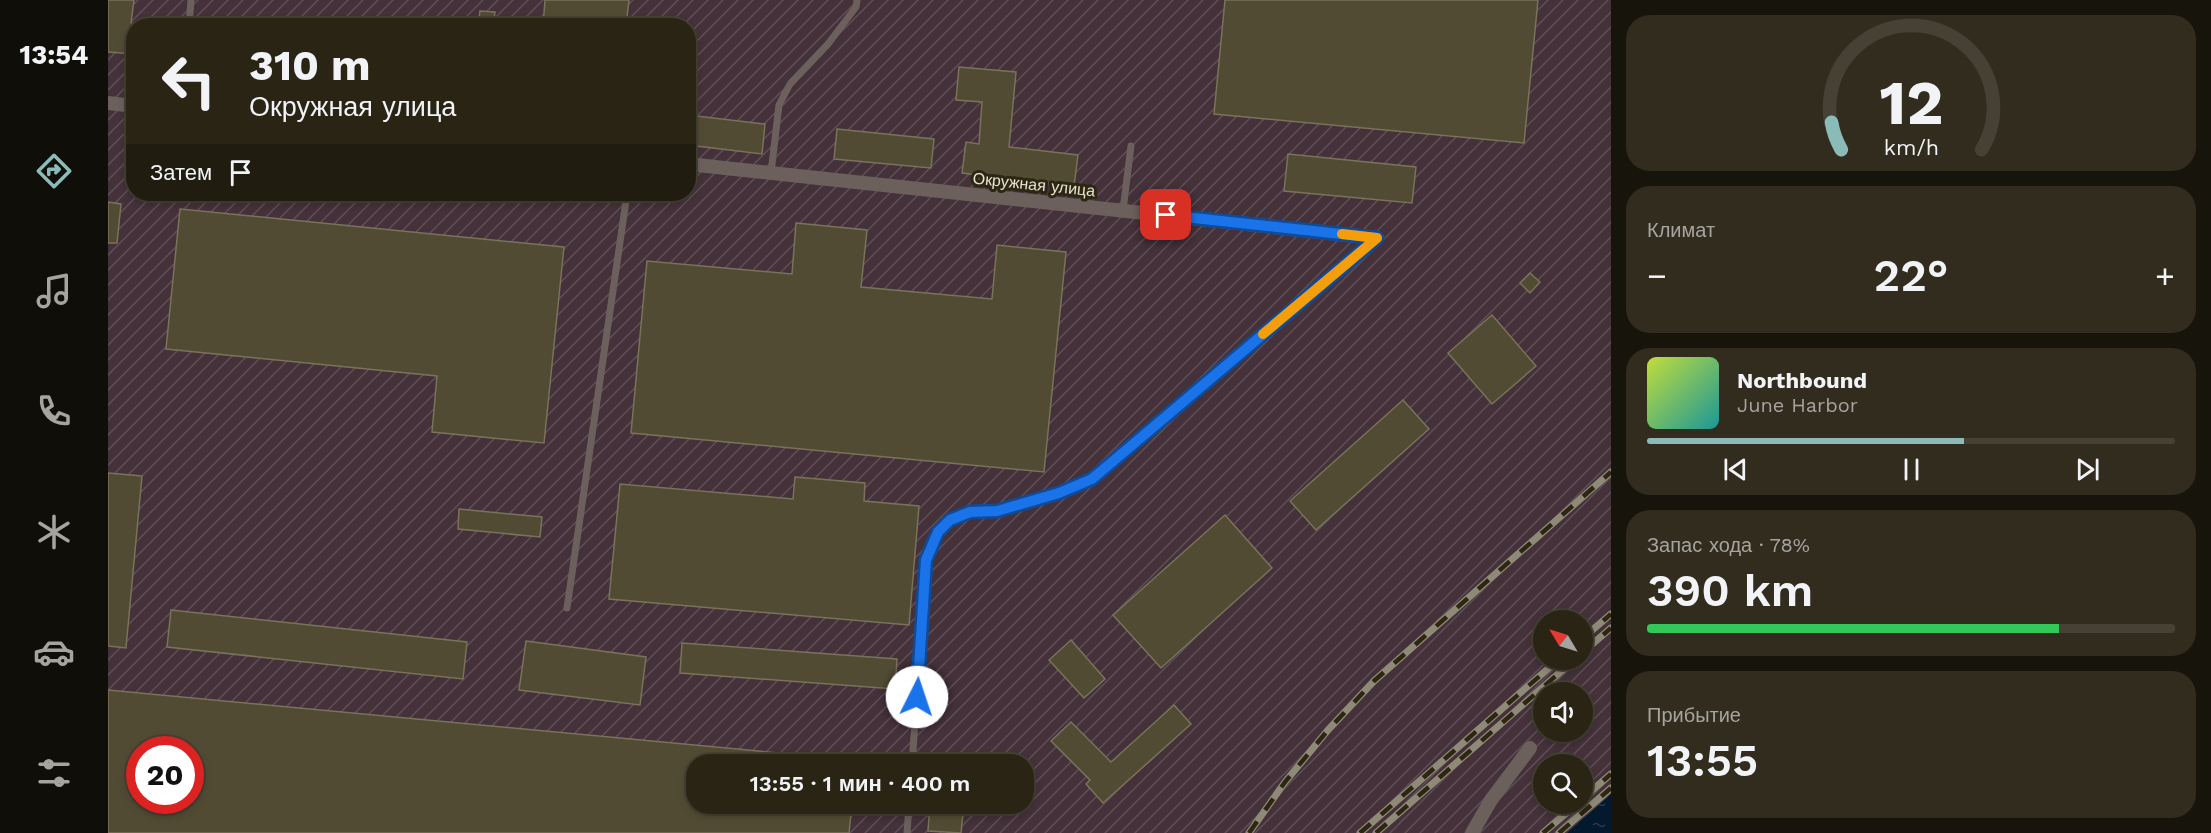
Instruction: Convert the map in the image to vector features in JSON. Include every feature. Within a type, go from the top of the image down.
[{"type":"street","points":[[108,104],[126,105]]},
{"type":"street","name":"Окружная улица","points":[[696,165],[1377,238]]},
{"type":"street","points":[[1472,833],[1491,800],[1530,748]]},
{"type":"lane","points":[[190,18],[191,0]]},
{"type":"lane","points":[[771,172],[779,105],[790,84],[828,44],[856,7],[857,0]]},
{"type":"lane","points":[[1123,210],[1131,146]]},
{"type":"lane","points":[[567,608],[626,201]]},
{"type":"lane","points":[[913,754],[926,560],[938,532],[950,520],[970,512],[997,511],[1059,493],[1092,479],[1377,238]]},
{"type":"lane","points":[[907,833],[908,814]]},
{"type":"shaded area","points":[[108,0],[1611,0],[1611,794],[1593,810],[1593,754],[1533,754],[1533,814],[1588,814],[1567,833],[108,833]]},
{"type":"water","points":[[1610,795],[1611,833],[1567,833],[1588,814],[1593,814],[1593,810]]},
{"type":"building","points":[[108,0],[134,0],[132,18],[126,18],[126,53],[108,52]]},
{"type":"building","points":[[545,0],[629,0],[627,18],[544,18]]},
{"type":"building","points":[[1225,0],[1538,0],[1524,143],[1214,114]]},
{"type":"building","points":[[480,11],[495,12],[494,18],[479,18]]},
{"type":"building","points":[[959,67],[1016,72],[1009,147],[1078,155],[1074,186],[962,173],[966,142],[979,144],[982,102],[956,100]]},
{"type":"building","points":[[696,116],[765,124],[762,154],[696,146]]},
{"type":"building","points":[[837,129],[934,139],[931,168],[834,159]]},
{"type":"building","points":[[1288,154],[1416,167],[1412,203],[1284,191]]},
{"type":"building","points":[[108,202],[121,204],[117,243],[108,243]]},
{"type":"building","points":[[180,209],[564,247],[544,443],[432,432],[437,376],[166,349]]},
{"type":"building","points":[[796,223],[867,230],[861,287],[992,299],[997,245],[1066,252],[1044,472],[631,433],[647,261],[792,274]]},
{"type":"building","points":[[1530,273],[1540,282],[1530,293],[1520,283]]},
{"type":"building","points":[[1492,315],[1536,366],[1492,404],[1448,353]]},
{"type":"building","points":[[1403,400],[1429,429],[1316,530],[1290,501]]},
{"type":"building","points":[[108,473],[142,476],[126,648],[108,646]]},
{"type":"building","points":[[795,477],[865,483],[864,501],[919,506],[909,625],[609,599],[620,484],[793,499]]},
{"type":"building","points":[[459,509],[542,517],[540,537],[458,529]]},
{"type":"building","points":[[1225,515],[1272,568],[1161,668],[1113,615]]},
{"type":"building","points":[[171,610],[467,642],[463,679],[167,647]]},
{"type":"building","points":[[1071,640],[1105,679],[1084,698],[1049,660]]},
{"type":"building","points":[[526,641],[646,657],[640,705],[519,690]]},
{"type":"building","points":[[682,643],[897,659],[895,689],[680,673]]},
{"type":"building","points":[[108,690],[790,754],[686,754],[686,814],[851,814],[849,833],[108,833]]},
{"type":"building","points":[[1174,705],[1191,724],[1103,803],[1086,784],[1090,780],[1051,741],[1071,722],[1111,762]]},
{"type":"building","points":[[929,814],[963,814],[961,833],[928,831]]},
{"type":"railway","points":[[1249,833],[1285,782],[1328,730],[1374,681],[1611,472]]},
{"type":"railway","points":[[1593,630],[1611,614]]},
{"type":"railway","points":[[1593,644],[1611,628]]},
{"type":"railway","points":[[1360,833],[1547,670]]},
{"type":"railway","points":[[1376,833],[1563,670]]},
{"type":"railway","points":[[1593,790],[1611,774]]},
{"type":"railway","points":[[1559,833],[1611,788]]},
{"type":"railway","points":[[1543,833],[1565,814]]},
{"type":"slow traffic","points":[[1263,334],[1377,238],[1342,234]]},
{"type":"route","points":[[917,697],[926,560],[938,532],[950,520],[970,512],[997,511],[1059,493],[1092,479],[1377,238],[1166,215]]}]
